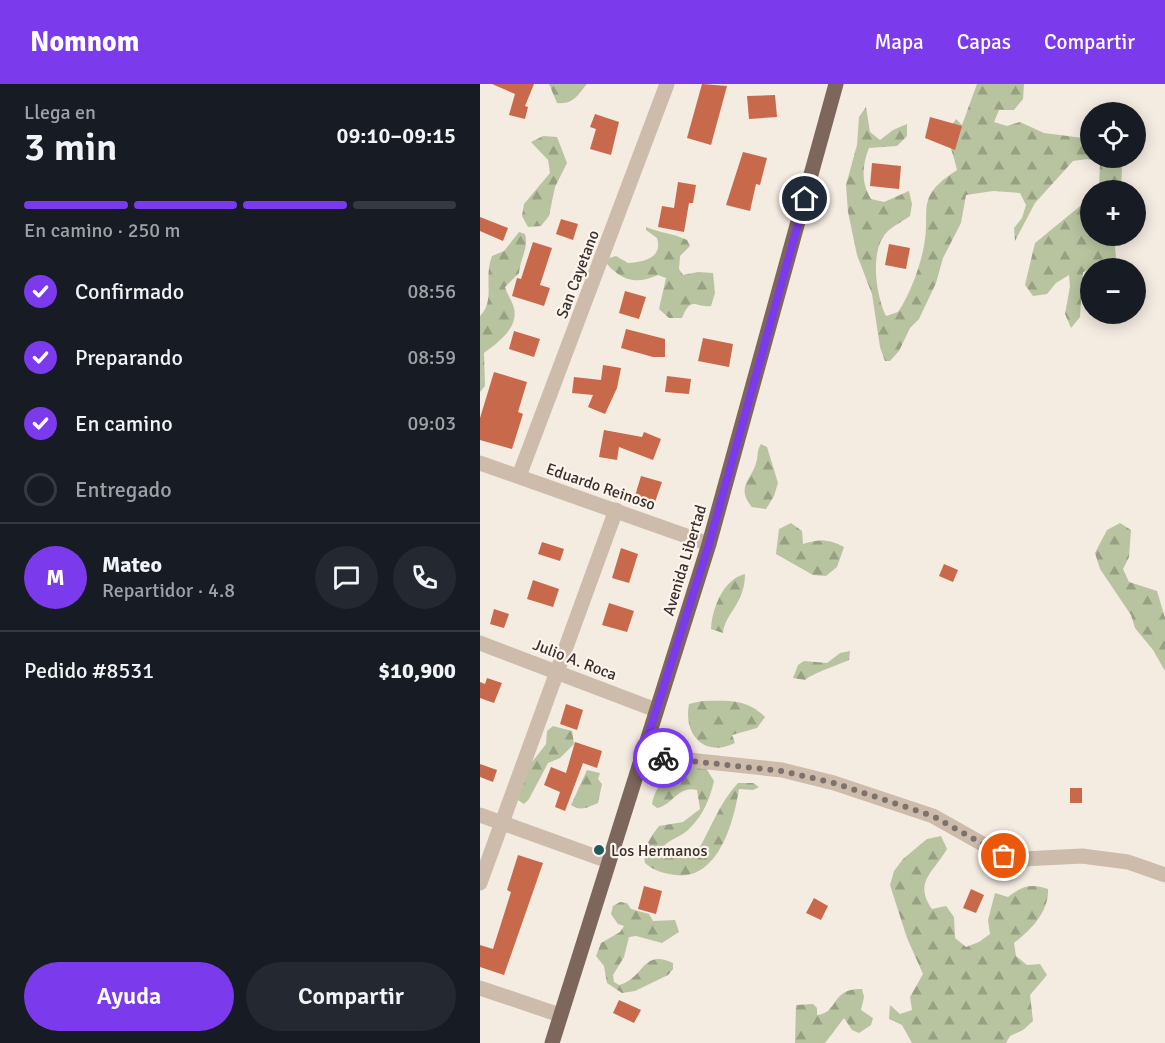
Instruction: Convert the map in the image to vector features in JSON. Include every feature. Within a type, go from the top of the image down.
[{"type":"main road","name":"Avenida Libertad","points":[[552,1043],[709,544],[836,84]]},
{"type":"street","name":"San Cayetano","points":[[519,476],[667,84]]},
{"type":"street","name":"Eduardo Reinoso","points":[[480,463],[709,544]]},
{"type":"street","points":[[480,883],[555,671],[616,510]]},
{"type":"street","name":"Julio A. Roca","points":[[480,643],[656,710]]},
{"type":"street","points":[[642,755],[782,771],[834,783],[933,816],[1004,856],[1023,859],[1082,856],[1128,862],[1165,875]]},
{"type":"street","points":[[480,815],[608,861]]},
{"type":"street","points":[[480,988],[560,1015]]},
{"type":"green space","points":[[549,84],[587,84],[572,101],[557,103]]},
{"type":"green space","points":[[977,84],[1024,84],[1023,99],[1014,110],[999,110],[994,122],[1007,126],[1020,122],[1044,133],[1080,138],[1080,160],[1073,161],[1035,203],[1015,241],[1014,228],[1022,218],[1026,205],[1020,193],[993,191],[966,195],[961,223],[943,258],[936,283],[919,319],[910,328],[899,351],[890,361],[885,361],[880,347],[872,294],[857,255],[848,212],[846,185],[857,145],[859,117],[866,107],[870,132],[880,140],[893,130],[907,124],[907,136],[897,146],[869,148],[864,167],[865,187],[871,199],[884,202],[909,191],[912,204],[910,216],[887,232],[878,250],[877,285],[886,316],[898,312],[913,283],[923,251],[929,197],[943,180],[957,170],[950,144],[950,132],[956,119],[962,125]]},
{"type":"green space","points":[[543,136],[557,137],[567,163],[555,187],[549,216],[541,226],[528,227],[522,216],[524,204],[550,173],[548,160],[531,142]]},
{"type":"green space","points":[[1100,168],[1122,168],[1121,180],[1099,180]]},
{"type":"green space","points":[[1080,206],[1080,246],[1115,246],[1116,258],[1080,258],[1080,317],[1071,328],[1065,314],[1070,287],[1069,275],[1056,283],[1047,294],[1033,296],[1025,285],[1035,243]]},
{"type":"green space","points":[[646,227],[687,240],[690,246],[680,256],[679,269],[683,275],[698,272],[713,273],[715,293],[711,306],[694,304],[688,307],[682,318],[669,318],[659,309],[666,278],[658,275],[643,280],[631,280],[619,275],[607,264],[609,258],[616,256],[628,263],[651,258],[657,250],[657,238],[646,230]]},
{"type":"green space","points":[[519,232],[525,234],[526,239],[519,273],[505,287],[513,305],[514,320],[507,333],[484,353],[485,386],[480,392],[480,316],[487,303],[490,264],[492,256],[504,251]]},
{"type":"green space","points":[[761,444],[767,447],[778,483],[774,496],[766,509],[752,507],[745,494],[746,484],[754,469]]},
{"type":"green space","points":[[791,523],[802,531],[803,544],[824,541],[834,542],[844,547],[837,567],[826,576],[813,575],[776,554],[779,529]]},
{"type":"green space","points":[[1120,523],[1131,530],[1129,557],[1123,569],[1129,582],[1157,591],[1165,618],[1165,671],[1153,650],[1135,628],[1131,615],[1100,569],[1095,553],[1107,530]]},
{"type":"green space","points":[[745,574],[742,593],[727,620],[723,633],[711,629],[720,596],[731,582]]},
{"type":"green space","points":[[850,651],[849,660],[805,680],[793,678],[798,665],[804,661],[827,663],[840,653]]},
{"type":"green space","points":[[702,701],[736,702],[751,706],[765,717],[757,728],[732,735],[735,743],[714,748],[698,741],[689,725],[689,704]]},
{"type":"green space","points":[[553,726],[572,731],[574,744],[560,758],[548,763],[524,804],[518,800],[526,770],[546,744],[547,731]]},
{"type":"green space","points":[[669,764],[706,768],[714,781],[699,818],[686,832],[664,846],[659,857],[697,852],[720,808],[738,783],[753,783],[759,787],[753,790],[739,789],[733,816],[722,846],[703,868],[690,874],[675,875],[663,872],[645,863],[644,858],[650,839],[659,826],[683,822],[700,809],[697,790],[690,789],[680,793],[663,806],[657,808],[652,804]]},
{"type":"green space","points":[[587,770],[600,773],[598,779],[602,784],[598,803],[578,808],[571,805]]},
{"type":"green space","points":[[941,836],[947,849],[928,878],[924,891],[932,909],[946,906],[954,917],[955,938],[966,947],[990,934],[988,920],[995,893],[1008,897],[1027,887],[1037,886],[1048,889],[1046,905],[1038,920],[1014,943],[1016,956],[1027,965],[1040,964],[1047,975],[1030,995],[1033,1021],[1023,1030],[1010,1036],[1006,1043],[912,1043],[902,1025],[889,1019],[890,1005],[900,1014],[912,1010],[910,997],[923,974],[907,938],[890,885],[894,871],[903,859],[927,839]]},
{"type":"green space","points":[[620,902],[627,903],[631,909],[649,914],[653,921],[675,920],[679,932],[662,943],[636,936],[629,937],[624,957],[613,975],[614,982],[619,985],[627,982],[655,959],[673,963],[673,969],[668,975],[635,991],[622,993],[607,983],[604,966],[596,956],[601,943],[620,932],[624,926],[618,924],[611,914],[613,906]]},
{"type":"green space","points":[[862,989],[864,997],[861,1010],[873,1018],[871,1025],[859,1033],[852,1030],[844,1018],[825,1043],[795,1043],[796,1005],[813,1004],[817,1008],[817,1015],[829,1010],[845,992]]},
{"type":"building","points":[[492,84],[534,84],[525,106],[528,107],[525,119],[509,115],[515,94]]},
{"type":"building","points":[[702,84],[727,86],[711,145],[687,138]]},
{"type":"building","points":[[775,95],[777,117],[749,119],[747,96]]},
{"type":"building","points":[[595,114],[619,122],[611,155],[590,149],[596,129],[590,127]]},
{"type":"building","points":[[930,117],[962,126],[955,150],[925,138]]},
{"type":"building","points":[[743,152],[767,158],[760,185],[756,184],[750,211],[726,205]]},
{"type":"building","points":[[872,163],[901,166],[899,189],[870,186]]},
{"type":"building","points":[[678,182],[696,185],[693,203],[689,203],[684,232],[658,227],[662,206],[674,208]]},
{"type":"building","points":[[480,217],[508,228],[503,241],[480,231]]},
{"type":"building","points":[[561,219],[578,224],[573,240],[556,234]]},
{"type":"building","points":[[533,242],[552,248],[540,285],[550,288],[544,306],[512,296],[517,278],[521,279]]},
{"type":"building","points":[[889,244],[910,248],[906,269],[885,265]]},
{"type":"building","points":[[625,291],[646,297],[639,319],[619,313]]},
{"type":"building","points":[[626,329],[665,339],[665,357],[653,357],[621,348]]},
{"type":"building","points":[[514,331],[540,339],[534,357],[509,349]]},
{"type":"building","points":[[703,338],[733,344],[729,367],[698,361]]},
{"type":"building","points":[[603,365],[621,368],[617,388],[605,414],[588,407],[593,395],[572,393],[574,377],[601,380]]},
{"type":"building","points":[[494,372],[527,382],[518,412],[523,414],[512,449],[480,440],[480,418]]},
{"type":"building","points":[[667,376],[691,379],[689,394],[665,392]]},
{"type":"building","points":[[604,430],[642,437],[644,432],[661,439],[653,460],[619,447],[617,460],[599,457]]},
{"type":"building","points":[[641,476],[662,482],[655,502],[635,496]]},
{"type":"building","points":[[542,542],[564,549],[560,561],[538,554]]},
{"type":"building","points":[[621,548],[638,554],[629,583],[612,578]]},
{"type":"building","points":[[944,564],[958,570],[953,582],[939,576]]},
{"type":"building","points":[[533,580],[559,589],[553,607],[527,599]]},
{"type":"building","points":[[609,603],[634,611],[627,632],[602,625]]},
{"type":"building","points":[[494,609],[509,614],[504,628],[490,624]]},
{"type":"building","points":[[487,678],[502,683],[494,703],[480,698],[480,682],[485,684]]},
{"type":"building","points":[[566,704],[583,710],[577,730],[560,724]]},
{"type":"building","points":[[575,742],[602,751],[597,768],[583,763],[565,811],[555,807],[560,792],[544,785],[551,767],[566,773]]},
{"type":"building","points":[[480,764],[497,770],[493,782],[480,777]]},
{"type":"building","points":[[1070,788],[1082,788],[1082,803],[1070,803]]},
{"type":"building","points":[[518,855],[543,863],[504,975],[480,967],[480,945],[493,949],[511,892],[507,890]]},
{"type":"building","points":[[644,886],[662,891],[656,914],[638,909]]},
{"type":"building","points":[[971,889],[984,895],[976,913],[963,908]]},
{"type":"building","points":[[814,898],[828,906],[821,920],[806,913]]},
{"type":"building","points":[[619,1000],[641,1010],[634,1023],[613,1013]]},
{"type":"way so far","points":[[663,758],[782,771],[834,783],[933,816],[1004,856]]},
{"type":"place","name":"Los Hermanos","points":[[599,850]]},
{"type":"route","points":[[663,758],[642,755],[709,544],[805,199]]}]
